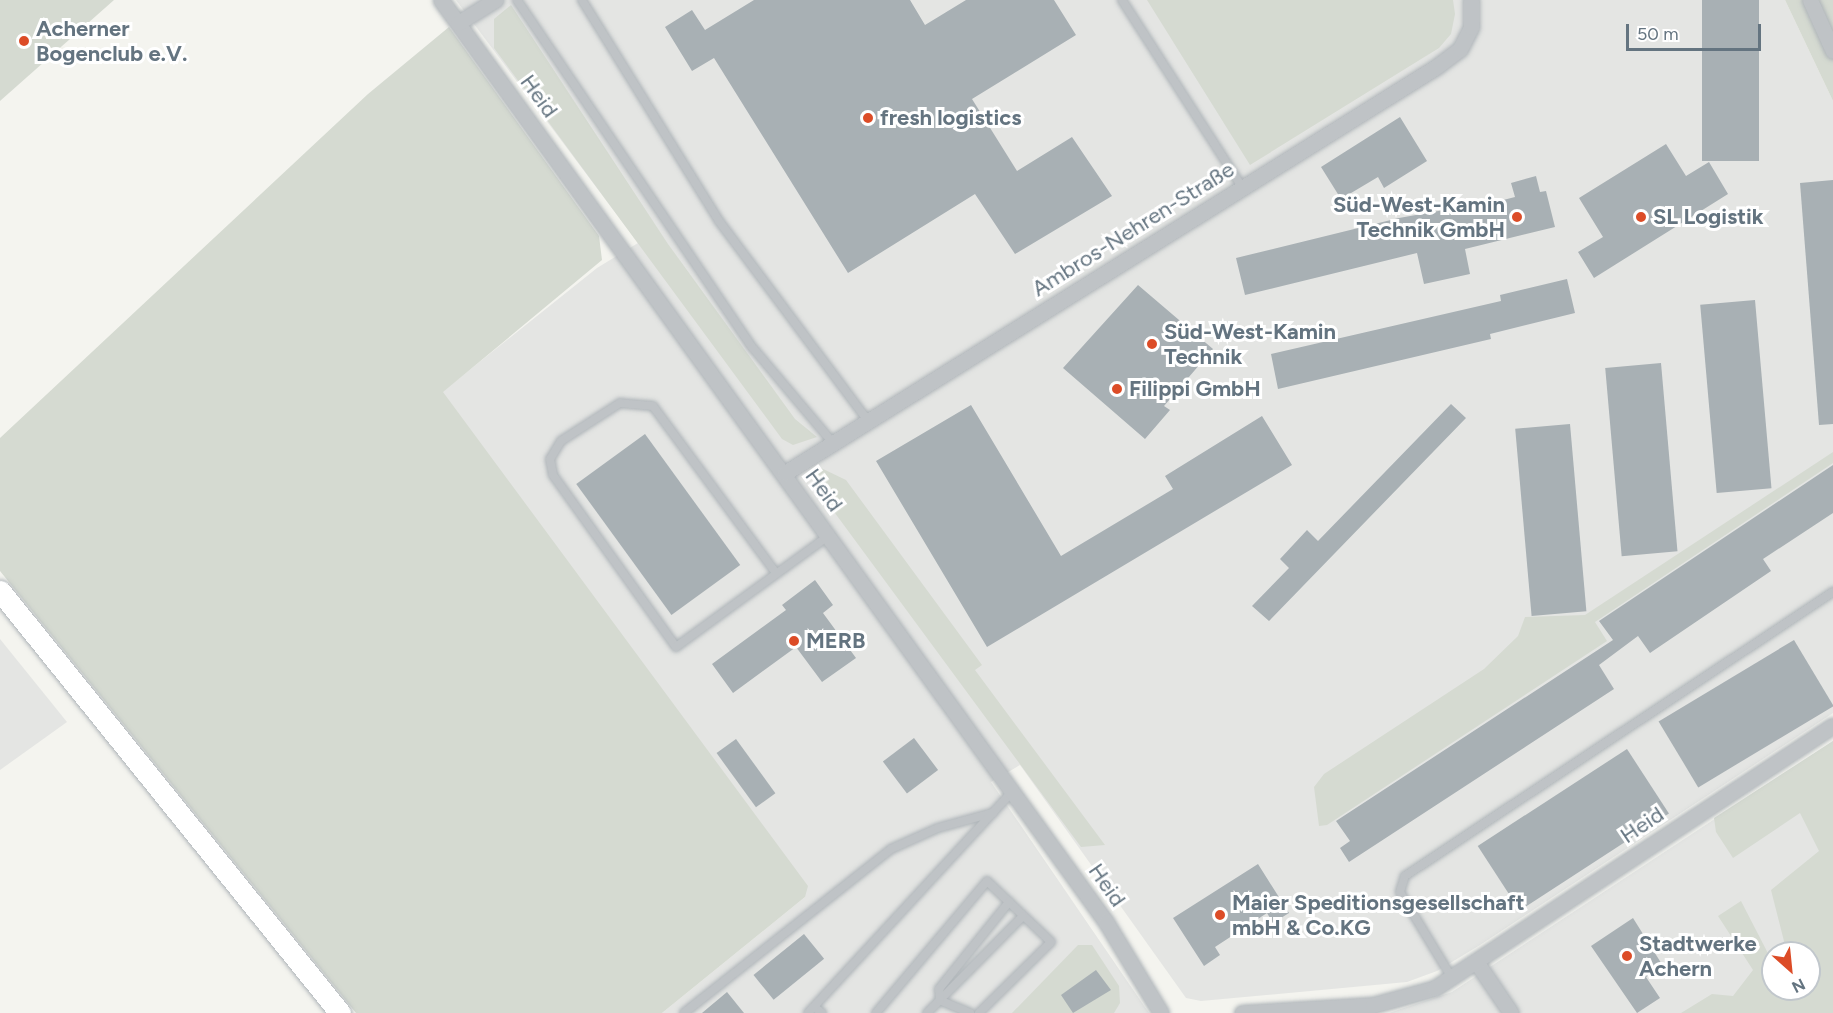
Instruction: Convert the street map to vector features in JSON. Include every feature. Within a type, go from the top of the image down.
[{"type":"main road","points":[[0,591],[340,1013]]},
{"type":"street","name":"Heid","points":[[441,0],[1013,791],[1106,922],[1161,1013]]},
{"type":"street","points":[[458,23],[495,0]]},
{"type":"street","name":"Ambros-Nehren-Straße","points":[[784,473],[1460,49],[1471,27],[1471,0]]},
{"type":"street","points":[[1810,0],[1833,51]]},
{"type":"street","name":"Heid","points":[[1242,1013],[1373,1005],[1411,998],[1477,963],[1833,726]]},
{"type":"street","points":[[1477,963],[1511,1013]]},
{"type":"lane","points":[[517,0],[753,348],[833,443]]},
{"type":"lane","points":[[582,0],[719,220],[868,421]]},
{"type":"lane","points":[[1122,0],[1242,187]]},
{"type":"lane","points":[[776,573],[653,406],[620,404],[561,441],[550,459],[553,475],[676,647],[829,535]]},
{"type":"lane","points":[[1452,978],[1400,892],[1405,876],[1833,592]]},
{"type":"lane","points":[[822,1013],[811,1010],[1013,791]]},
{"type":"lane","points":[[684,1013],[891,849],[938,828],[993,813]]},
{"type":"lane","points":[[876,1013],[987,881],[1051,942],[979,1013]]},
{"type":"lane","points":[[940,1000],[939,989],[1009,902]]},
{"type":"lane","points":[[927,1013],[1023,916]]},
{"type":"lane","points":[[940,1000],[970,1013]]},
{"type":"shaded area","name":"Acherner Bogenclub e.V.","points":[[0,0],[114,0],[0,101]]},
{"type":"shaded area","points":[[456,0],[1785,0],[1833,101],[1833,713],[1480,945],[1437,971],[1407,982],[1201,1001],[1186,998],[1020,765],[991,782],[1149,1013],[662,1013],[805,897],[442,392],[597,268],[638,243]]},
{"type":"shaded area","points":[[1147,0],[1453,0],[1455,14],[1451,34],[1439,48],[1250,165]]},
{"type":"shaded area","points":[[1785,0],[1833,0],[1833,101]]},
{"type":"shaded area","points":[[511,5],[668,244],[795,419],[817,437],[793,445],[782,439],[494,48],[494,19]]},
{"type":"shaded area","points":[[449,27],[599,236],[602,260],[443,392],[808,886],[805,897],[662,1013],[356,1013],[0,571],[0,438],[368,94]]},
{"type":"shaded area","points":[[1833,452],[1833,463],[1595,622],[1607,641],[1327,825],[1319,826],[1314,787],[1324,774],[1484,669],[1518,636],[1525,617],[1585,615]]},
{"type":"shaded area","points":[[821,468],[846,480],[982,665],[975,670],[1105,845],[1081,847],[818,490],[815,477]]},
{"type":"shaded area","points":[[0,639],[67,722],[0,770]]},
{"type":"shaded area","points":[[1833,741],[1833,1013],[1389,1013],[1452,992]]},
{"type":"shaded area","points":[[1833,741],[1833,1013],[1681,1013],[1712,994],[1733,996],[1753,970],[1718,916],[1741,901],[1762,941],[1761,1001],[1821,1001],[1821,941],[1784,941],[1771,890],[1819,851],[1800,813],[1733,858],[1716,832],[1714,818]]},
{"type":"shaded area","points":[[1078,945],[1092,945],[1119,986],[1120,1003],[1114,1013],[1012,1013]]},
{"type":"building","name":"fresh logistics","points":[[754,0],[910,0],[925,25],[966,0],[1054,0],[1076,35],[972,99],[1017,171],[1072,137],[1112,196],[1015,254],[975,194],[848,273],[714,58],[692,71],[665,27],[692,10],[705,30]]},
{"type":"building","points":[[1702,0],[1759,0],[1759,161],[1702,161]]},
{"type":"building","points":[[1400,117],[1427,161],[1384,188],[1378,177],[1341,199],[1321,167]]},
{"type":"building","name":"SL Logistik","points":[[1666,144],[1686,176],[1709,162],[1728,194],[1594,278],[1578,252],[1603,237],[1579,198]]},
{"type":"building","points":[[1536,176],[1540,192],[1546,191],[1555,227],[1465,249],[1470,274],[1424,284],[1417,253],[1245,295],[1236,258],[1399,218],[1455,208],[1456,212],[1515,197],[1511,183]]},
{"type":"building","points":[[1833,180],[1833,424],[1819,425],[1800,183]]},
{"type":"building","points":[[1567,279],[1575,313],[1490,334],[1491,339],[1278,389],[1271,354],[1501,301],[1500,295]]},
{"type":"building","name":"Süd-West-Kamin Technik","points":[[1138,285],[1213,349],[1164,406],[1170,410],[1145,439],[1063,368]]},
{"type":"building","points":[[1755,300],[1771,488],[1717,493],[1700,305]]},
{"type":"building","points":[[1661,363],[1677,551],[1622,556],[1605,368]]},
{"type":"building","points":[[1451,404],[1466,418],[1269,621],[1252,606],[1289,568],[1280,559],[1307,530],[1318,541]]},
{"type":"building","points":[[971,405],[1061,556],[1173,489],[1165,476],[1262,416],[1292,465],[987,647],[876,461]]},
{"type":"building","points":[[1570,424],[1586,611],[1532,616],[1515,429]]},
{"type":"building","points":[[645,434],[740,565],[671,615],[576,484]]},
{"type":"building","points":[[1833,465],[1833,513],[1763,559],[1771,571],[1650,653],[1638,636],[1599,665],[1614,689],[1349,862],[1340,848],[1350,841],[1336,821],[1613,640],[1599,621]]},
{"type":"building","name":"MERB","points":[[815,580],[833,605],[823,613],[856,658],[822,682],[796,647],[733,693],[712,664],[786,610],[782,605]]},
{"type":"building","points":[[1794,640],[1833,706],[1698,787],[1659,721]]},
{"type":"building","points":[[914,738],[938,770],[907,793],[883,761]]},
{"type":"building","points":[[736,739],[775,793],[756,807],[717,753]]},
{"type":"building","points":[[1627,749],[1669,814],[1520,911],[1478,846]]},
{"type":"building","name":"Maier Speditionsgesellschaft mbH & Co.KG","points":[[1258,864],[1289,913],[1273,923],[1267,913],[1215,947],[1220,955],[1204,966],[1173,918]]},
{"type":"building","name":"Stadtwerke Achern","points":[[1633,918],[1663,966],[1646,977],[1660,998],[1637,1013],[1591,946]]},
{"type":"building","points":[[804,934],[824,959],[774,1000],[753,975]]},
{"type":"building","points":[[1096,970],[1111,990],[1073,1013],[1061,995]]},
{"type":"building","points":[[727,992],[744,1013],[702,1013]]},
{"type":"place","name":"Acherner Bogenclub e.V.","points":[[24,41]]},
{"type":"place","name":"fresh logistics","points":[[868,118]]},
{"type":"place","name":"Süd-West-Kamin Technik GmbH","points":[[1517,217]]},
{"type":"place","name":"SL Logistik","points":[[1641,217]]},
{"type":"place","name":"Süd-West-Kamin Technik","points":[[1152,344]]},
{"type":"place","name":"Filippi GmbH","points":[[1117,389]]},
{"type":"place","name":"MERB","points":[[794,641]]},
{"type":"place","name":"Maier Speditionsgesellschaft mbH & Co.KG","points":[[1220,915]]},
{"type":"place","name":"Stadtwerke Achern","points":[[1627,956]]}]
